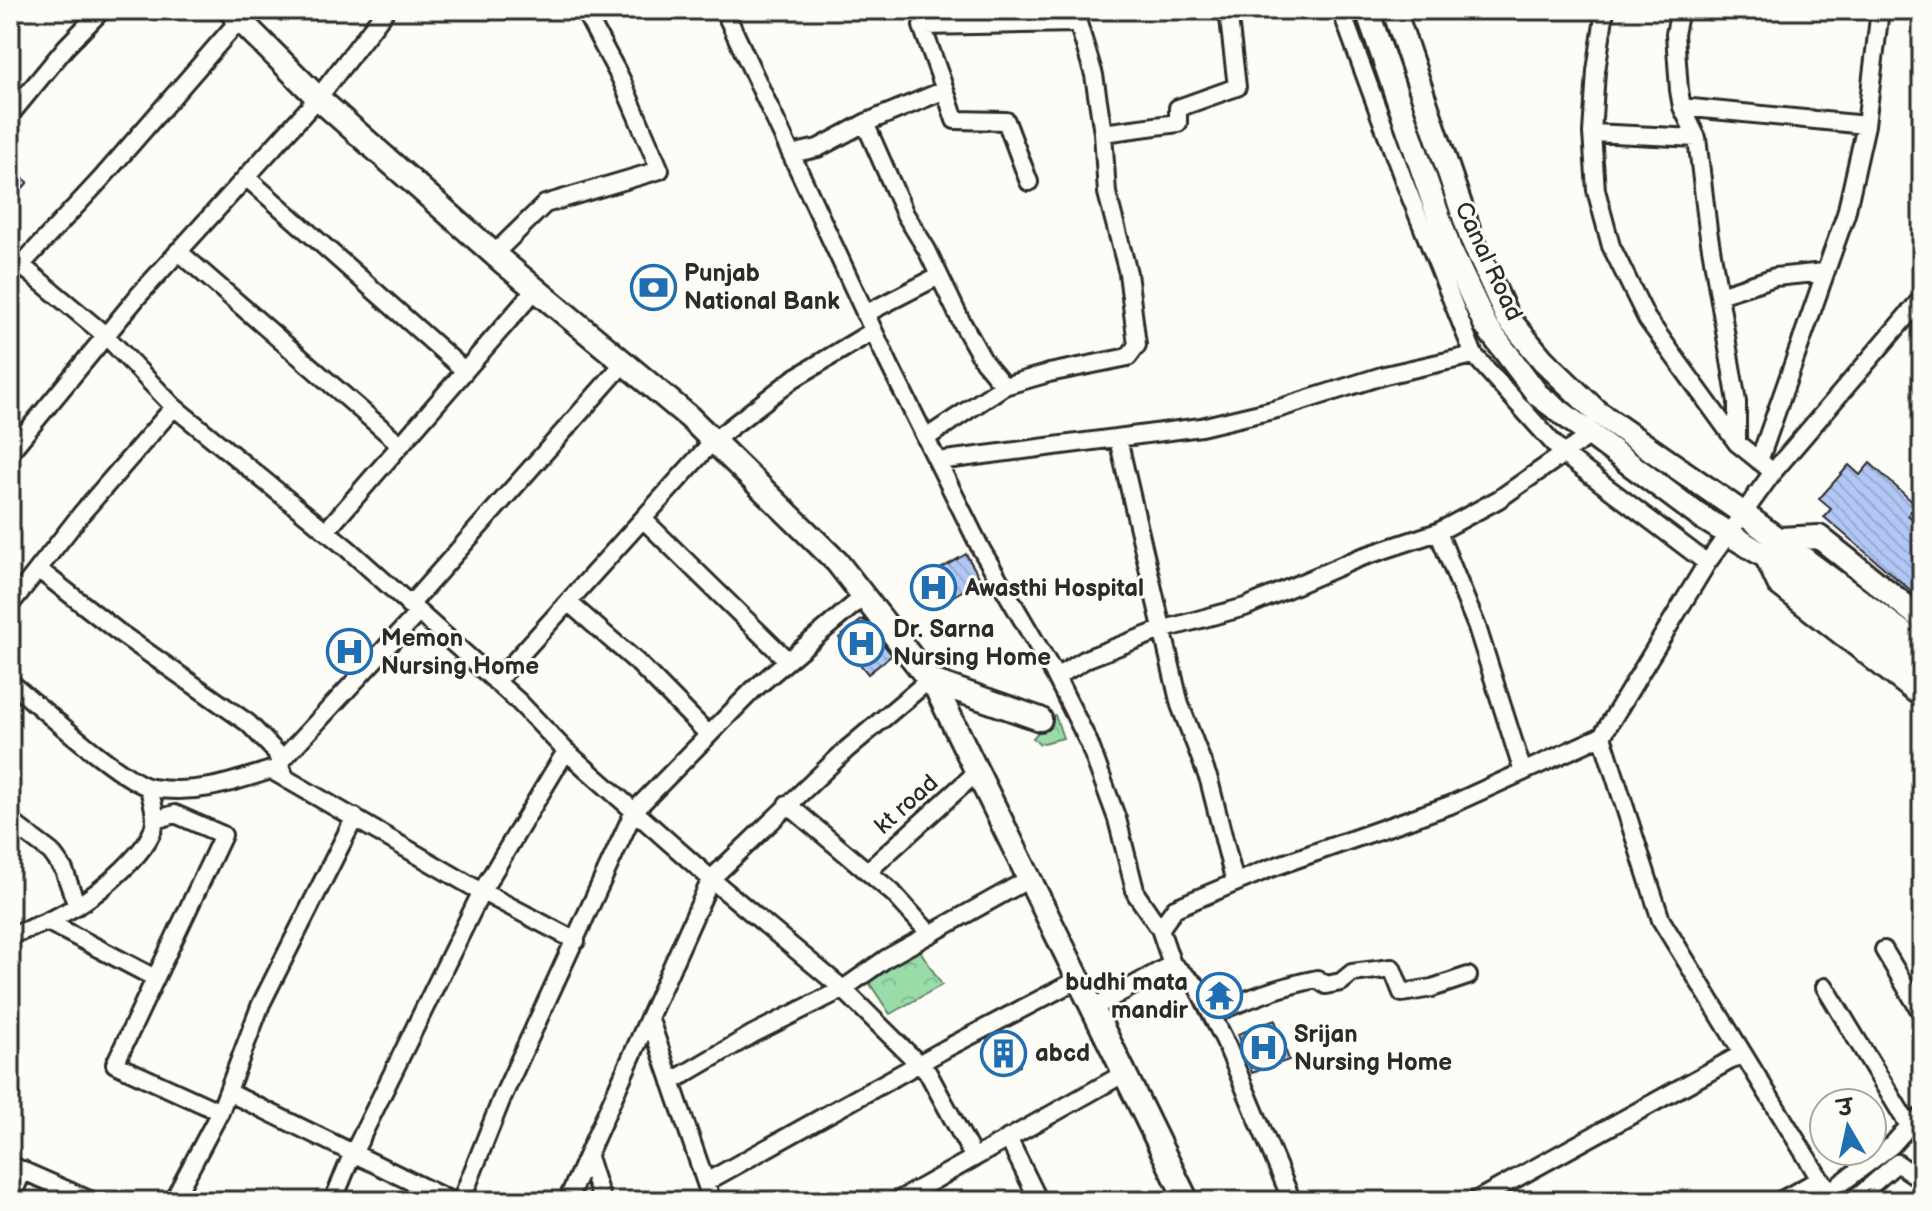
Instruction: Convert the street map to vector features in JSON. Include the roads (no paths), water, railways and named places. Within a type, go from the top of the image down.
[{"type":"main road","name":"Canal Road","points":[[1367,10],[1450,250],[1486,326],[1538,395],[1589,436],[1728,534],[1772,548]]},
{"type":"main road","name":"Canal Road","points":[[1394,10],[1471,237],[1507,317],[1543,360],[1597,412],[1744,514],[1772,548]]},
{"type":"main road","points":[[239,13],[318,98],[713,441],[837,562],[937,690],[1187,1201]]},
{"type":"main road","points":[[1772,548],[1819,537],[1922,619]]},
{"type":"main road","points":[[1772,548],[1922,647]]},
{"type":"main road","points":[[1772,548],[1779,584],[1922,696]]},
{"type":"main road","points":[[1820,581],[1922,669]]},
{"type":"main road","points":[[929,680],[1040,719]]},
{"type":"street","points":[[10,115],[66,47],[102,10]]},
{"type":"street","points":[[10,452],[178,251],[318,98],[386,10]]},
{"type":"street","points":[[494,254],[545,204],[660,170],[621,79],[584,10]]},
{"type":"street","points":[[724,10],[873,331],[981,549],[1056,677],[1089,743],[1112,806],[1136,894],[1160,929],[1172,964],[1197,986],[1212,1014],[1292,1201]]},
{"type":"street","points":[[1103,133],[1178,123],[1178,108],[1237,87],[1228,10]]},
{"type":"street","points":[[1341,10],[1404,181],[1474,355],[1563,454],[1707,563]]},
{"type":"street","points":[[1605,10],[1596,71],[1592,133],[1596,190],[1611,246],[1647,319],[1737,443],[1773,472]]},
{"type":"street","points":[[1680,10],[1675,34],[1682,107],[1697,138],[1737,402],[1737,443]]},
{"type":"street","points":[[1759,461],[1846,214],[1866,125],[1880,10]]},
{"type":"street","points":[[239,13],[101,179],[13,266],[105,335],[174,407],[326,531],[496,682],[566,751],[711,879],[843,989],[928,1073],[974,1158]]},
{"type":"street","points":[[926,438],[1004,386],[1049,373],[1128,357],[1137,345],[1128,273],[1107,193],[1103,133],[1094,75],[1076,17],[924,18],[955,120],[1006,121],[1029,182]]},
{"type":"street","points":[[791,154],[818,148],[865,123],[945,90]]},
{"type":"street","points":[[1682,107],[1866,125]]},
{"type":"street","points":[[865,123],[905,214],[927,250],[984,362],[1004,386]]},
{"type":"street","points":[[1592,133],[1697,138]]},
{"type":"street","points":[[246,177],[465,371]]},
{"type":"street","points":[[178,251],[401,445]]},
{"type":"street","points":[[1719,295],[1775,277],[1824,272]]},
{"type":"street","points":[[865,314],[939,276]]},
{"type":"street","points":[[326,531],[536,289]]},
{"type":"street","points":[[1160,929],[1175,908],[1450,805],[1602,736],[1707,563],[1773,472],[1922,298]]},
{"type":"street","points":[[496,682],[713,441],[793,379],[873,331]]},
{"type":"street","points":[[938,461],[1201,427],[1277,409],[1346,385],[1474,355]]},
{"type":"street","points":[[282,770],[624,363]]},
{"type":"street","points":[[10,605],[82,513],[174,407]]},
{"type":"street","points":[[1056,677],[1088,658],[1161,630],[1245,607],[1359,558],[1438,532],[1499,499],[1589,436]]},
{"type":"street","points":[[1118,439],[1180,705],[1209,780],[1235,883]]},
{"type":"street","points":[[643,519],[787,660]]},
{"type":"street","points":[[1438,532],[1477,627],[1523,772]]},
{"type":"street","points":[[38,569],[117,631],[248,723],[276,752],[282,770]]},
{"type":"street","points":[[461,1201],[502,1098],[634,811],[753,690],[864,596]]},
{"type":"street","points":[[568,602],[638,663],[709,735]]},
{"type":"street","points":[[567,1201],[711,879],[846,750],[929,680]]},
{"type":"street","points":[[10,682],[125,775],[149,788],[211,789],[271,770],[282,770],[355,817],[482,891],[576,941]]},
{"type":"street","points":[[1602,736],[1661,920],[1742,1054],[1831,1190]]},
{"type":"street","points":[[333,1201],[349,1162],[482,891],[566,751]]},
{"type":"street","name":"kt road","points":[[868,871],[977,772]]},
{"type":"street","points":[[11,935],[48,922],[77,906],[116,875],[144,847],[155,820],[149,788]]},
{"type":"street","points":[[787,804],[893,893],[930,934]]},
{"type":"street","points":[[155,820],[175,814],[223,835],[115,1064],[220,1112]]},
{"type":"street","points":[[173,1201],[220,1112],[261,1004],[355,817]]},
{"type":"street","points":[[10,821],[51,852],[64,870],[77,906]]},
{"type":"street","points":[[671,1082],[753,1034],[843,989],[887,958],[1029,879]]},
{"type":"street","points":[[48,922],[155,978]]},
{"type":"street","points":[[1884,950],[1922,1014]]},
{"type":"street","points":[[1093,1008],[1172,964]]},
{"type":"street","points":[[1212,1014],[1296,983],[1317,979],[1326,985],[1341,982],[1352,973],[1392,968],[1402,993],[1432,988],[1468,976]]},
{"type":"street","points":[[706,1182],[1079,979]]},
{"type":"street","points":[[1780,1201],[1831,1190],[1892,1145],[1915,1121],[1825,987]]},
{"type":"street","points":[[650,1020],[712,1201]]},
{"type":"street","points":[[1475,1201],[1742,1054]]},
{"type":"street","points":[[897,1201],[1125,1073]]},
{"type":"street","points":[[228,1092],[451,1201]]},
{"type":"street","points":[[1008,1138],[1039,1201]]},
{"type":"street","points":[[588,1157],[602,1201]]},
{"type":"street","points":[[1853,1201],[1897,1163],[1922,1180]]},
{"type":"street","points":[[10,1201],[16,1167],[92,1201]]},
{"type":"place","name":"Punjab National Bank","points":[[653,287]]},
{"type":"place","name":"Awasthi Hospital","points":[[934,588]]},
{"type":"place","name":"Dr. Sarna Nursing Home","points":[[862,643]]},
{"type":"place","name":"Memon Nursing Home","points":[[350,652]]},
{"type":"place","name":"budhi mata mandir","points":[[1219,996]]},
{"type":"place","name":"Srijan Nursing Home","points":[[1263,1048]]},
{"type":"place","name":"abcd","points":[[1004,1053]]}]
